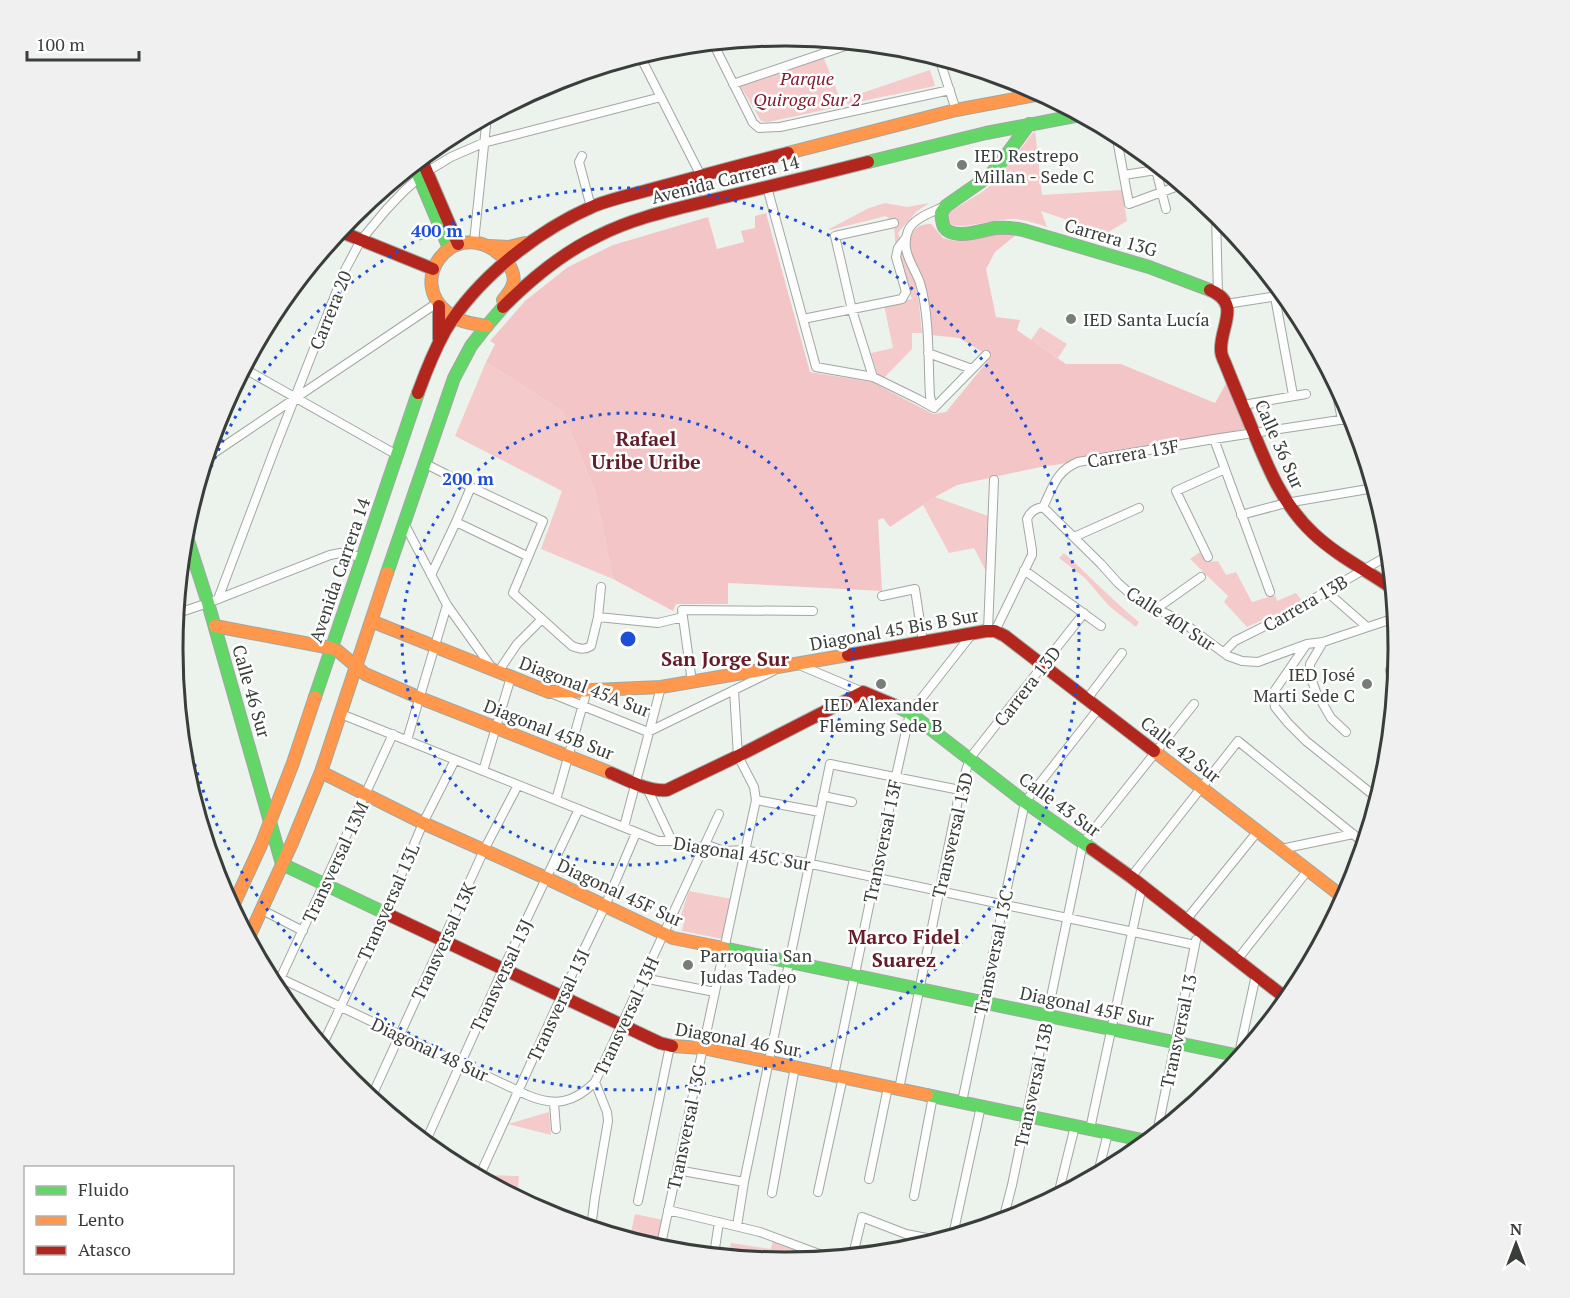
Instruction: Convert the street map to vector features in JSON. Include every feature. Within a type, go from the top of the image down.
[{"type":"street","points":[[733,84],[836,49]]},
{"type":"street","points":[[717,51],[756,127],[780,127],[950,90]]},
{"type":"street","points":[[644,63],[701,176]]},
{"type":"street","points":[[942,67],[956,110]]},
{"type":"street","name":"Carrera 20","points":[[213,601],[296,398],[345,270],[361,240],[386,210],[423,175],[451,157],[483,143],[661,97]]},
{"type":"street","name":"Avenida Carrera 14","points":[[237,898],[270,821],[301,740],[423,378],[438,344],[455,317],[506,261],[568,219],[609,201],[956,110],[1025,97]]},
{"type":"street","name":"Avenida Carrera 14","points":[[483,325],[539,275],[576,248],[604,233],[647,217],[962,138],[1067,117]]},
{"type":"street","points":[[802,319],[902,300],[906,292],[896,252],[912,225],[946,206],[989,176],[1029,124]]},
{"type":"street","points":[[474,242],[486,126]]},
{"type":"street","points":[[1119,147],[1129,204],[1173,188]]},
{"type":"street","points":[[582,156],[579,162],[591,207]]},
{"type":"street","points":[[422,168],[423,175],[454,246]]},
{"type":"street","points":[[419,170],[423,175]]},
{"type":"street","points":[[1124,175],[1152,171]]},
{"type":"street","points":[[1158,176],[1166,209]]},
{"type":"street","points":[[767,187],[816,367],[873,377],[934,408]]},
{"type":"street","name":"Carrera 13G","points":[[946,206],[941,213],[948,231],[959,234],[1011,228],[1150,266],[1222,299]]},
{"type":"street","points":[[873,377],[852,310],[835,236],[894,223]]},
{"type":"street","name":"Calle 36 Sur","points":[[1217,230],[1222,299],[1227,318],[1221,350],[1269,471],[1286,502],[1317,537],[1383,582]]},
{"type":"street","points":[[908,232],[905,245],[920,282],[924,302],[930,398],[934,408]]},
{"type":"street","points":[[348,235],[433,269]]},
{"type":"street","points":[[438,344],[440,335],[438,305],[430,283],[433,269],[442,254],[454,246],[474,242],[489,246],[509,247],[533,241]]},
{"type":"street","points":[[489,246],[506,261]]},
{"type":"street","name":"Avenida Carrera 14","points":[[253,930],[321,772],[424,463],[463,359],[483,325],[513,288],[513,276],[506,261]]},
{"type":"street","points":[[1222,299],[1273,296]]},
{"type":"street","points":[[438,305],[448,314],[483,325]]},
{"type":"street","points":[[215,452],[438,305]]},
{"type":"street","points":[[1280,306],[1293,395]]},
{"type":"street","points":[[928,352],[972,369]]},
{"type":"street","points":[[934,408],[986,355]]},
{"type":"street","points":[[251,372],[397,455]]},
{"type":"street","points":[[1243,405],[1306,394]]},
{"type":"street","name":"Carrera 13F","points":[[992,631],[1032,555],[1027,519],[1035,509],[1043,507],[1059,475],[1066,467],[1078,462],[1342,420]]},
{"type":"street","points":[[1214,439],[1269,592]]},
{"type":"street","points":[[424,463],[543,521],[513,593],[572,646],[579,649],[586,649],[593,640],[601,587]]},
{"type":"street","points":[[1208,557],[1176,491],[1225,469]]},
{"type":"street","points":[[992,631],[994,480]]},
{"type":"street","points":[[431,575],[471,487]]},
{"type":"street","points":[[1241,515],[1286,502],[1366,489]]},
{"type":"street","name":"Calle 40I Sur","points":[[1043,507],[1118,584],[1135,598],[1181,621],[1228,656],[1242,661],[1258,662],[1307,644]]},
{"type":"street","points":[[1074,537],[1139,508]]},
{"type":"street","points":[[456,522],[527,556]]},
{"type":"street","points":[[404,523],[447,604],[495,671],[542,619]]},
{"type":"street","name":"Calle 46 Sur","points":[[192,547],[213,601],[215,626],[282,864]]},
{"type":"street","points":[[184,611],[330,555],[340,553],[362,557]]},
{"type":"street","name":"Carrera 13B","points":[[1224,652],[1235,641],[1279,619],[1380,560]]},
{"type":"street","points":[[1024,570],[1101,626]]},
{"type":"street","points":[[1156,609],[1201,577]]},
{"type":"street","points":[[882,596],[915,589],[923,642]]},
{"type":"street","points":[[1326,591],[1367,627]]},
{"type":"street","points":[[407,740],[447,604]]},
{"type":"street","points":[[598,617],[658,623],[683,613],[813,611]]},
{"type":"street","points":[[683,613],[692,682]]},
{"type":"street","name":"Carrera 13D","points":[[970,758],[1084,613]]},
{"type":"street","name":"Diagonal 45A Sur","points":[[371,621],[648,732],[782,666]]},
{"type":"street","points":[[1370,792],[1306,741],[1288,723],[1275,707],[1273,693],[1307,644],[1323,642],[1387,621]]},
{"type":"street","name":"Diagonal 45B Sur","points":[[215,626],[331,648],[338,651],[365,674],[647,788]]},
{"type":"street","name":"Diagonal 45 Bis B Sur","points":[[549,692],[661,687],[992,631]]},
{"type":"street","name":"Calle 42 Sur","points":[[992,631],[1005,636],[1336,892]]},
{"type":"street","points":[[910,713],[972,634]]},
{"type":"street","points":[[1323,642],[1310,664],[1310,675],[1316,692],[1331,718],[1346,732]]},
{"type":"street","points":[[1088,699],[1122,653]]},
{"type":"street","name":"Calle 43 Sur","points":[[797,664],[910,713],[1025,802],[1131,877],[1279,993]]},
{"type":"street","points":[[483,771],[511,677]]},
{"type":"street","points":[[624,827],[661,687]]},
{"type":"street","points":[[556,800],[587,690]]},
{"type":"street","points":[[734,690],[738,756],[754,786],[756,800],[820,812]]},
{"type":"street","points":[[647,788],[658,791],[667,790],[862,692]]},
{"type":"street","points":[[1083,843],[1194,704]]},
{"type":"street","points":[[1025,802],[1099,708]]},
{"type":"street","name":"Transversal 13F","points":[[818,1192],[854,976],[910,713]]},
{"type":"street","name":"Diagonal 45C Sur","points":[[340,714],[658,841],[672,841],[692,847],[710,846],[724,851],[745,850],[1195,945]]},
{"type":"street","name":"Transversal 13M","points":[[281,978],[393,734]]},
{"type":"street","points":[[1131,877],[1238,741],[1358,838]]},
{"type":"street","name":"Transversal 13D","points":[[869,1179],[919,990],[960,790],[970,758]]},
{"type":"street","name":"Transversal 13L","points":[[326,1038],[385,913],[423,823],[456,760]]},
{"type":"street","points":[[737,1226],[768,1062],[830,764],[960,790]]},
{"type":"street","name":"Diagonal 45F Sur","points":[[321,772],[423,823],[680,940],[1230,1054]]},
{"type":"street","name":"Transversal 13K","points":[[375,1090],[484,850],[518,785]]},
{"type":"street","points":[[647,788],[672,841]]},
{"type":"street","points":[[824,796],[852,802]]},
{"type":"street","name":"Transversal 13G","points":[[662,1239],[756,800]]},
{"type":"street","name":"Transversal 13C","points":[[962,1102],[1025,802]]},
{"type":"street","name":"Transversal 13J","points":[[429,1135],[503,969],[579,809]]},
{"type":"street","name":"Transversal 13H","points":[[592,1220],[608,1121],[607,1112],[595,1082],[718,814]]},
{"type":"street","points":[[1186,920],[1258,831]]},
{"type":"street","name":"Transversal 13I","points":[[482,1170],[605,906],[636,832]]},
{"type":"street","points":[[1281,849],[1353,834]]},
{"type":"street","name":"Transversal 13B","points":[[1006,1210],[1083,843]]},
{"type":"street","name":"Diagonal 46 Sur","points":[[282,864],[660,1043],[670,1046],[703,1048],[1136,1139]]},
{"type":"street","points":[[1237,960],[1308,870]]},
{"type":"street","points":[[1090,1129],[1142,886]]},
{"type":"street","points":[[268,913],[303,931]]},
{"type":"street","name":"Transversal 13","points":[[1159,1121],[1199,930]]},
{"type":"street","points":[[1242,1041],[1256,975]]},
{"type":"street","name":"Diagonal 48 Sur","points":[[281,978],[540,1101],[554,1102]]},
{"type":"street","points":[[643,978],[715,992]]},
{"type":"street","points":[[638,1201],[670,1046]]},
{"type":"street","points":[[772,1193],[795,1067]]},
{"type":"street","points":[[555,1129],[554,1102],[579,1096],[595,1082]]},
{"type":"street","points":[[914,1196],[933,1096]]},
{"type":"street","points":[[956,1227],[981,1106]]},
{"type":"street","points":[[1061,1184],[1075,1126]]},
{"type":"street","points":[[1101,1162],[1108,1133]]},
{"type":"street","points":[[677,1170],[744,1182]]},
{"type":"street","points":[[668,1210],[760,1232],[810,1251]]},
{"type":"street","points":[[855,1247],[862,1218],[918,1236]]},
{"type":"street","points":[[715,1247],[719,1222]]},
{"type":"green space","name":"Parque Quiroga Sur 2","points":[[823,56],[843,106],[768,122],[761,121],[740,85]]},
{"type":"green space","points":[[930,70],[935,86],[848,104],[844,99]]},
{"type":"green space","points":[[1035,130],[1042,195],[1122,190],[1127,221],[1093,241],[1084,239],[1088,227],[1041,211],[1047,227],[1015,219],[965,226],[950,223],[948,213],[995,182]]},
{"type":"green space","points":[[885,203],[907,207],[929,203],[916,212],[898,233],[914,279],[922,333],[912,333],[912,349],[884,378],[878,375],[871,353],[893,348],[884,305],[912,299],[896,257],[894,223],[886,216],[829,229],[869,208]]},
{"type":"green space","points":[[1040,327],[1067,344],[1058,358],[1031,340]]},
{"type":"green space","points":[[486,362],[562,411],[595,491],[613,579],[541,549],[562,491],[455,436]]},
{"type":"green space","points":[[935,497],[988,516],[986,571],[974,548],[949,553],[923,505]]},
{"type":"green space","points":[[1200,552],[1208,562],[1218,561],[1226,575],[1236,572],[1252,602],[1275,595],[1277,601],[1296,593],[1303,602],[1247,627],[1224,602],[1228,596],[1190,559]]},
{"type":"green space","points":[[1064,553],[1139,622],[1136,627],[1109,606],[1085,578],[1059,558]]},
{"type":"green space","points":[[689,891],[732,899],[723,939],[682,931],[684,922],[679,921]]},
{"type":"green space","points":[[549,1112],[551,1135],[508,1124]]},
{"type":"green space","points":[[492,1175],[519,1176],[518,1188]]},
{"type":"green space","points":[[635,1214],[663,1220],[659,1238],[631,1232]]},
{"type":"green space","points":[[773,1240],[801,1251],[730,1248],[731,1243],[771,1249]]},
{"type":"shaded area","points":[[766,213],[810,372],[872,382],[933,414],[946,412],[991,357],[959,338],[931,335],[927,292],[911,257],[912,234],[925,224],[931,224],[943,238],[954,241],[1006,233],[1016,235],[995,252],[986,269],[996,317],[1020,320],[1017,330],[1066,364],[1121,364],[1215,403],[1227,382],[1245,429],[1045,466],[957,485],[890,527],[883,518],[878,520],[882,591],[728,583],[728,604],[676,604],[673,611],[613,579],[595,491],[562,411],[486,362],[495,344],[490,341],[525,301],[568,267],[613,245],[708,217],[717,249],[744,242],[741,231],[755,228],[755,216]]},
{"type":"traffic: fast","points":[[868,162],[986,133],[1067,117]]},
{"type":"traffic: fast","points":[[1029,124],[989,176],[946,206],[941,213],[943,225],[948,231],[968,234],[999,228],[1023,230],[1149,267],[1210,290]]},
{"type":"traffic: fast","points":[[417,172],[449,248]]},
{"type":"traffic: fast","points":[[387,573],[454,378],[471,346],[503,307]]},
{"type":"traffic: fast","points":[[315,697],[418,393]]},
{"type":"traffic: fast","points":[[191,550],[282,864],[387,914]]},
{"type":"traffic: fast","points":[[894,705],[910,713],[1025,802],[1092,849]]},
{"type":"traffic: fast","points":[[723,948],[1231,1054]]},
{"type":"traffic: fast","points":[[927,1095],[1136,1139]]},
{"type":"traffic: slow","points":[[788,153],[956,110],[1026,97]]},
{"type":"traffic: slow","points":[[487,326],[456,319],[436,300],[432,285],[433,271],[440,258],[450,248],[463,243],[478,243],[494,250],[508,263],[514,278],[512,287],[503,300]]},
{"type":"traffic: slow","points":[[489,246],[509,247],[525,243]]},
{"type":"traffic: slow","points":[[252,929],[321,772],[387,573]]},
{"type":"traffic: slow","points":[[371,621],[549,692],[661,687],[848,655]]},
{"type":"traffic: slow","points":[[215,626],[331,648],[338,651],[365,674],[611,773]]},
{"type":"traffic: slow","points":[[237,898],[261,845],[293,763],[315,697]]},
{"type":"traffic: slow","points":[[1154,751],[1336,892]]},
{"type":"traffic: slow","points":[[321,772],[423,823],[673,938],[723,948]]},
{"type":"traffic: slow","points":[[672,1046],[703,1048],[927,1095]]},
{"type":"traffic: jam","points":[[418,393],[437,346],[458,311],[491,274],[552,228],[594,206],[609,201],[788,153]]},
{"type":"traffic: jam","points":[[503,307],[525,286],[560,259],[612,229],[671,210],[868,162]]},
{"type":"traffic: jam","points":[[425,166],[458,244]]},
{"type":"traffic: jam","points":[[348,235],[433,269]]},
{"type":"traffic: jam","points":[[1210,290],[1220,296],[1227,309],[1222,357],[1277,485],[1293,510],[1313,533],[1341,555],[1383,582]]},
{"type":"traffic: jam","points":[[439,306],[439,339]]},
{"type":"traffic: jam","points":[[848,655],[995,631],[1005,636],[1154,751]]},
{"type":"traffic: jam","points":[[611,773],[645,787],[667,790],[863,692],[894,705]]},
{"type":"traffic: jam","points":[[1092,849],[1279,993]]},
{"type":"traffic: jam","points":[[387,914],[660,1043],[672,1046]]},
{"type":"place","name":"IED Restrepo Millan - Sede C","points":[[962,165]]},
{"type":"place","name":"IED Santa Lucía","points":[[1071,319]]},
{"type":"place","name":"IED Alexander Fleming Sede B","points":[[881,684]]},
{"type":"place","name":"IED José Marti Sede C","points":[[1367,684]]},
{"type":"place","name":"Parroquia San Judas Tadeo","points":[[688,965]]},
{"type":"district","name":"Rafael Uribe Uribe","points":[[646,450]]},
{"type":"district","name":"San Jorge Sur","points":[[725,658]]},
{"type":"district","name":"Marco Fidel Suarez","points":[[904,948]]}]
